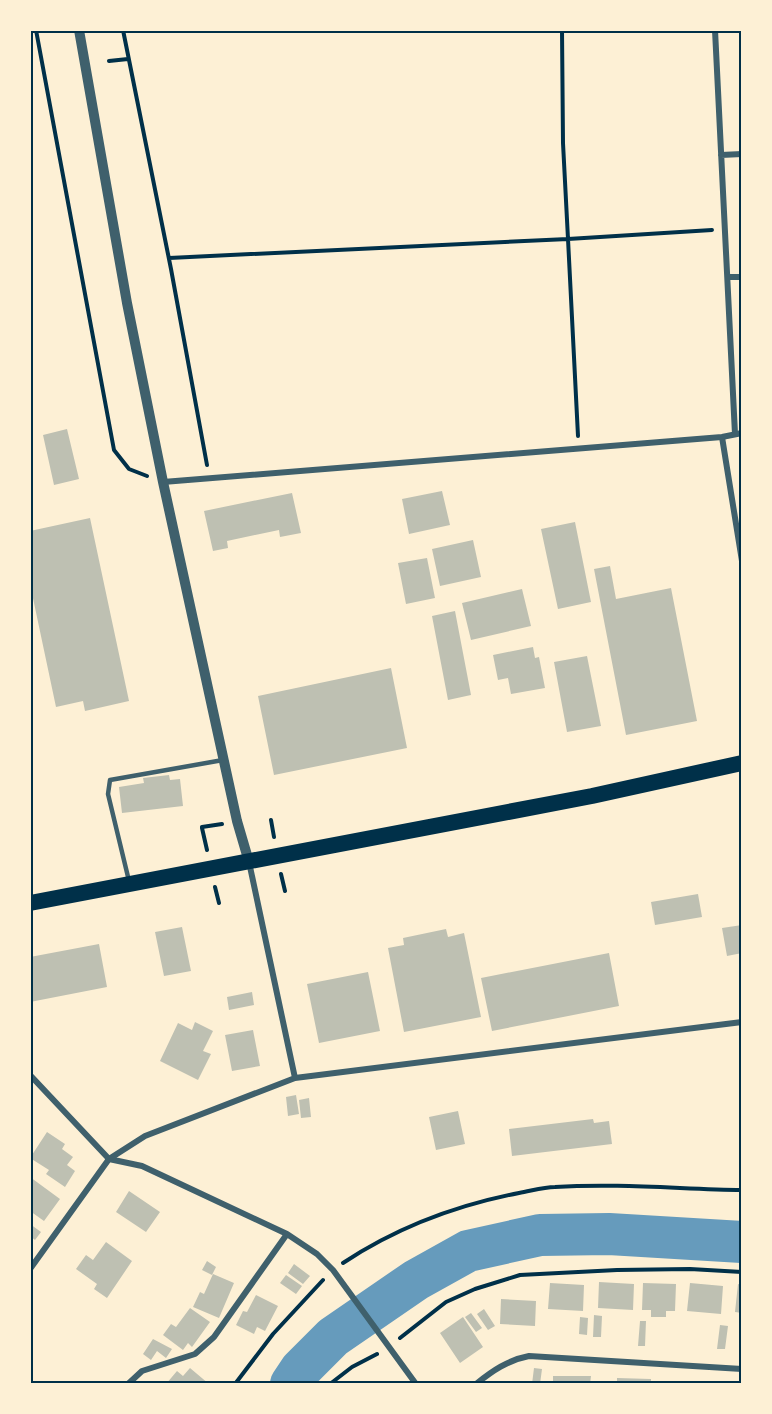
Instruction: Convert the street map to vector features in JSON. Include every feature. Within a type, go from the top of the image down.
[{"type":"highway","points":[[30,903],[592,796],[742,763]]},
{"type":"street","points":[[79,30],[163,482],[295,1078]]},
{"type":"street","points":[[163,482],[739,434],[725,229],[715,30]]},
{"type":"street","points":[[721,155],[742,154]]},
{"type":"street","points":[[728,277],[742,277]]},
{"type":"street","points":[[722,437],[742,561]]},
{"type":"street","points":[[30,1269],[109,1159],[145,1136],[295,1078],[742,1022]]},
{"type":"street","points":[[30,1074],[109,1159],[142,1166],[287,1234],[318,1254],[343,1283],[416,1384]]},
{"type":"street","points":[[128,1384],[142,1371],[195,1354],[214,1337],[287,1234]]},
{"type":"street","points":[[476,1384],[514,1359],[529,1356],[742,1369]]},
{"type":"lane","points":[[130,884],[108,794],[110,780],[223,760]]},
{"type":"path","points":[[36,30],[114,450],[129,469],[163,482]]},
{"type":"path","points":[[123,30],[169,258],[209,478]]},
{"type":"path","points":[[562,30],[563,143],[579,448]]},
{"type":"path","points":[[109,61],[128,58]]},
{"type":"path","points":[[169,258],[568,239],[725,229]]},
{"type":"path","points":[[235,1384],[273,1334],[333,1270],[359,1253],[433,1216],[511,1195],[553,1187],[742,1190]]},
{"type":"path","points":[[330,1384],[352,1367],[390,1348],[446,1302],[475,1289],[520,1275],[690,1269],[742,1272]]},
{"type":"building","points":[[739,175],[742,175],[742,213],[740,213]]},
{"type":"building","points":[[67,429],[79,479],[54,485],[43,435]]},
{"type":"building","points":[[442,491],[450,525],[409,534],[402,499]]},
{"type":"building","points":[[292,493],[301,533],[280,537],[279,530],[227,541],[228,548],[213,551],[204,511]]},
{"type":"building","points":[[90,518],[129,701],[85,711],[83,701],[56,707],[30,584],[30,531]]},
{"type":"building","points":[[575,522],[591,602],[558,609],[541,529]]},
{"type":"building","points":[[473,540],[481,577],[440,586],[432,549]]},
{"type":"building","points":[[427,558],[435,598],[406,604],[398,563]]},
{"type":"building","points":[[610,566],[616,599],[671,588],[697,721],[626,735],[594,569]]},
{"type":"building","points":[[522,589],[531,626],[471,640],[462,603]]},
{"type":"building","points":[[455,611],[471,695],[448,700],[432,616]]},
{"type":"building","points":[[533,647],[535,658],[539,657],[545,688],[511,694],[508,678],[498,680],[493,655]]},
{"type":"building","points":[[587,656],[601,726],[567,732],[554,662]]},
{"type":"building","points":[[391,668],[407,748],[274,775],[258,696]]},
{"type":"building","points":[[169,775],[170,780],[180,779],[183,806],[122,813],[119,787],[144,783],[143,778]]},
{"type":"building","points":[[698,894],[702,917],[655,925],[651,902]]},
{"type":"building","points":[[742,925],[742,953],[727,956],[722,928]]},
{"type":"building","points":[[182,927],[191,971],[164,976],[155,932]]},
{"type":"building","points":[[446,929],[448,937],[464,933],[481,1017],[404,1032],[388,948],[404,945],[403,938]]},
{"type":"building","points":[[99,944],[107,987],[30,1002],[30,957]]},
{"type":"building","points":[[609,953],[619,1006],[492,1031],[481,978]]},
{"type":"building","points":[[368,972],[380,1031],[319,1043],[307,984]]},
{"type":"building","points":[[252,992],[254,1005],[229,1010],[227,997]]},
{"type":"building","points":[[195,1022],[213,1031],[203,1051],[211,1054],[198,1080],[160,1061],[178,1023],[192,1030]]},
{"type":"building","points":[[253,1030],[260,1066],[232,1071],[225,1035]]},
{"type":"building","points":[[296,1095],[299,1114],[288,1116],[286,1097]]},
{"type":"building","points":[[309,1098],[311,1117],[301,1118],[299,1100]]},
{"type":"building","points":[[458,1111],[465,1144],[436,1150],[429,1117]]},
{"type":"building","points":[[593,1119],[594,1123],[609,1121],[612,1144],[512,1156],[509,1129]]},
{"type":"building","points":[[47,1132],[65,1144],[62,1149],[73,1157],[67,1165],[75,1171],[65,1187],[46,1174],[49,1170],[30,1158]]},
{"type":"building","points":[[30,1177],[60,1199],[44,1221],[30,1211]]},
{"type":"building","points":[[129,1191],[160,1212],[146,1232],[116,1212]]},
{"type":"building","points":[[30,1224],[41,1232],[35,1240],[30,1236]]},
{"type":"building","points":[[106,1242],[132,1261],[107,1298],[94,1289],[97,1284],[76,1269],[86,1255],[93,1260]]},
{"type":"building","points":[[207,1261],[216,1267],[212,1275],[202,1270]]},
{"type":"building","points":[[294,1264],[310,1276],[303,1284],[288,1273]]},
{"type":"building","points":[[213,1274],[234,1283],[219,1318],[193,1307],[200,1292],[204,1294]]},
{"type":"building","points":[[286,1275],[302,1286],[296,1294],[280,1283]]},
{"type":"building","points":[[599,1282],[634,1284],[633,1310],[598,1308]]},
{"type":"building","points":[[550,1283],[584,1285],[583,1311],[548,1309]]},
{"type":"building","points":[[643,1283],[676,1284],[675,1311],[666,1311],[666,1317],[651,1317],[651,1310],[642,1310]]},
{"type":"building","points":[[690,1283],[723,1286],[721,1314],[687,1311]]},
{"type":"building","points":[[738,1284],[742,1285],[742,1313],[735,1312]]},
{"type":"building","points":[[256,1295],[278,1306],[265,1331],[257,1327],[254,1334],[236,1325],[243,1311],[247,1312]]},
{"type":"building","points":[[501,1299],[536,1301],[535,1326],[500,1324]]},
{"type":"building","points":[[190,1308],[210,1322],[192,1347],[188,1343],[183,1350],[163,1335],[171,1324],[176,1327]]},
{"type":"building","points":[[484,1309],[495,1326],[488,1330],[477,1314]]},
{"type":"building","points":[[471,1313],[482,1328],[476,1332],[465,1317]]},
{"type":"building","points":[[594,1315],[602,1316],[601,1337],[593,1337]]},
{"type":"building","points":[[463,1317],[483,1347],[460,1363],[440,1333]]},
{"type":"building","points":[[580,1317],[588,1318],[587,1335],[579,1334]]},
{"type":"building","points":[[640,1321],[646,1321],[645,1346],[638,1346]]},
{"type":"building","points":[[720,1325],[728,1326],[725,1349],[717,1349]]},
{"type":"building","points":[[153,1339],[172,1349],[166,1358],[157,1351],[151,1360],[143,1354]]},
{"type":"building","points":[[190,1368],[209,1384],[166,1384],[177,1371],[183,1376]]},
{"type":"building","points":[[534,1368],[542,1369],[540,1384],[532,1384]]},
{"type":"building","points":[[553,1376],[591,1376],[590,1384],[553,1384]]},
{"type":"building","points":[[617,1378],[651,1379],[651,1384],[617,1384]]},
{"type":"waterway","points":[[291,1384],[301,1369],[333,1337],[416,1280],[468,1251],[540,1235],[609,1234],[742,1242]]}]
